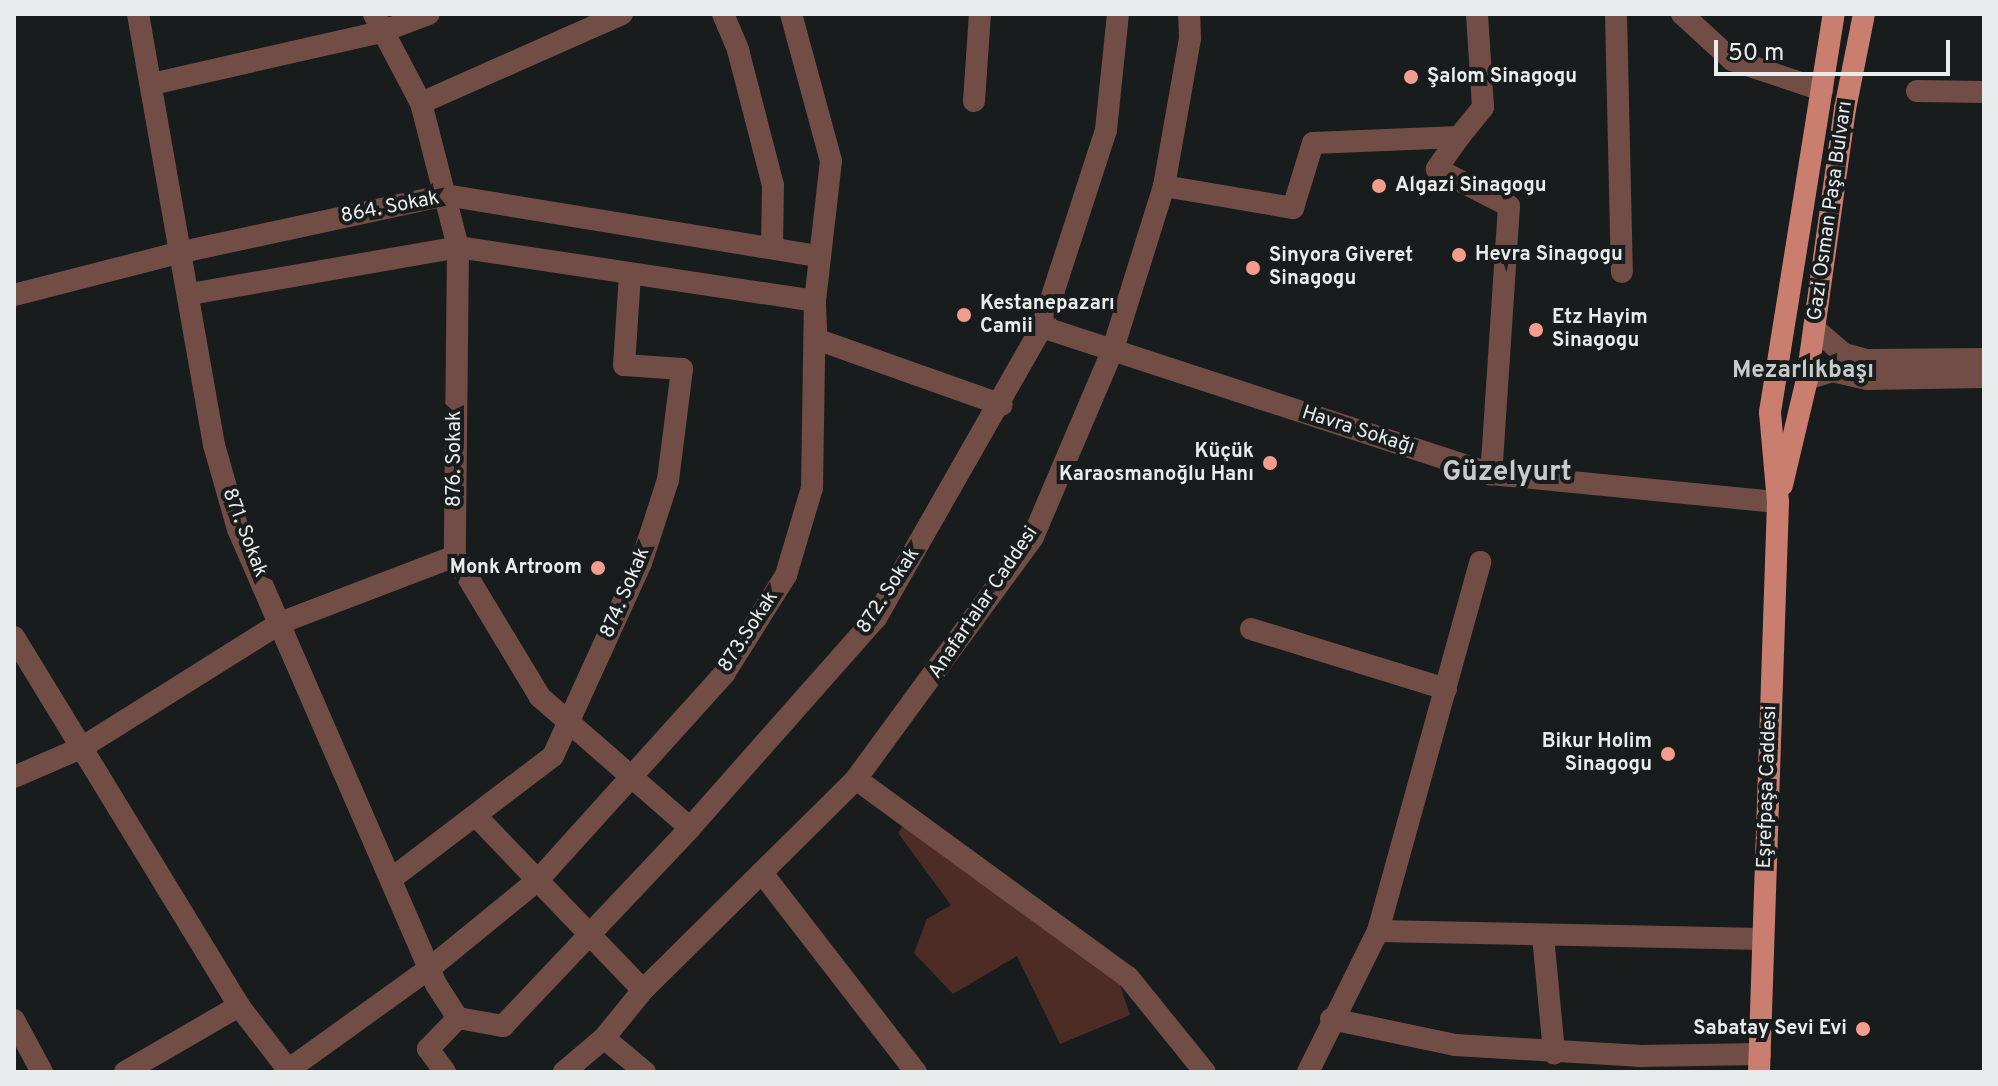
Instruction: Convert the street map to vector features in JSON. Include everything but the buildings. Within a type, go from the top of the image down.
[{"type":"main road","name":"Gazi Osman Paşa Bulvarı","points":[[1782,327],[1834,14]]},
{"type":"main road","name":"Gazi Osman Paşa Bulvarı","points":[[1814,370],[1814,328],[1845,109],[1864,14]]},
{"type":"main road","points":[[1770,412],[1786,391],[1814,370],[1793,351],[1782,327]]},
{"type":"main road","name":"Eşrefpaşa Caddesi","points":[[1760,1063],[1778,502],[1770,412],[1782,327]]},
{"type":"main road","name":"Eşrefpaşa Caddesi","points":[[1778,502],[1814,370]]},
{"type":"street","name":"871. Sokak","points":[[138,14],[190,294],[214,445],[238,529],[430,968],[458,1018]]},
{"type":"street","points":[[152,84],[378,23],[429,14]]},
{"type":"street","points":[[421,103],[622,14]]},
{"type":"street","points":[[723,14],[738,50],[773,185],[772,248]]},
{"type":"street","name":"873.Sokak","points":[[289,1071],[430,968],[538,880],[630,774],[724,674],[786,575],[812,488],[815,301],[831,161],[791,14]]},
{"type":"street","points":[[974,101],[980,14]]},
{"type":"street","name":"872. Sokak","points":[[458,1018],[503,1026],[690,828],[876,618],[1002,405],[1042,327],[1106,130],[1118,14]]},
{"type":"street","name":"Anafartalar Caddesi","points":[[564,1072],[604,1038],[643,990],[856,779],[1033,537],[1112,352],[1164,186],[1190,38],[1189,14]]},
{"type":"street","points":[[1477,14],[1483,107],[1437,169],[1509,206],[1491,474]]},
{"type":"street","points":[[1616,14],[1622,272]]},
{"type":"street","points":[[1682,14],[1732,60],[1822,90]]},
{"type":"street","name":"876. Sokak","points":[[378,23],[421,103],[458,247],[455,556]]},
{"type":"street","points":[[1917,91],[1984,92]]},
{"type":"street","points":[[1164,186],[1293,208],[1313,143],[1459,137]]},
{"type":"street","name":"864. Sokak","points":[[14,295],[182,252],[445,195],[818,256]]},
{"type":"street","points":[[190,294],[458,247],[815,301],[816,339],[1002,405]]},
{"type":"street","name":"874. Sokak","points":[[391,879],[478,818],[553,756],[641,563],[668,480],[682,395],[682,369],[624,365],[630,274]]},
{"type":"street","name":"Havra Sokağı","points":[[1042,327],[1491,474],[1778,502]]},
{"type":"street","points":[[1814,328],[1844,354],[1867,360]]},
{"type":"street","points":[[1814,370],[1867,360],[1984,359]]},
{"type":"street","points":[[1814,370],[1867,379],[1984,377]]},
{"type":"street","points":[[14,777],[81,748],[280,623],[455,556],[540,697],[567,724],[630,774],[690,828]]},
{"type":"street","points":[[1308,1072],[1331,1019],[1378,931],[1480,562]]},
{"type":"street","points":[[1251,629],[1446,689]]},
{"type":"street","points":[[14,637],[239,1006],[289,1071]]},
{"type":"street","points":[[856,779],[1128,977],[1205,1072]]},
{"type":"street","points":[[478,818],[643,990]]},
{"type":"street","points":[[762,873],[916,1072]]},
{"type":"street","points":[[1378,931],[1763,939]]},
{"type":"street","points":[[1543,936],[1554,1053]]},
{"type":"street","points":[[125,1072],[239,1006]]},
{"type":"street","points":[[445,1072],[428,1049],[458,1018]]},
{"type":"street","points":[[1331,1019],[1455,1045],[1760,1063]]},
{"type":"street","points":[[14,1020],[42,1072]]},
{"type":"street","points":[[604,1038],[645,1072]]},
{"type":"shaded area","points":[[909,817],[1114,967],[1130,1015],[1060,1044],[1017,956],[953,994],[914,953],[927,919],[951,905],[898,833]]},
{"type":"place","name":"Şalom Sinagogu","points":[[1411,77]]},
{"type":"place","name":"Algazi Sinagogu","points":[[1379,186]]},
{"type":"place","name":"Hevra Sinagogu","points":[[1459,255]]},
{"type":"place","name":"Sinyora Giveret Sinagogu","points":[[1253,268]]},
{"type":"place","name":"Kestanepazarı Camii","points":[[964,315]]},
{"type":"place","name":"Etz Hayim Sinagogu","points":[[1536,330]]},
{"type":"place","name":"Küçük Karaosmanoğlu Hanı","points":[[1270,463]]},
{"type":"place","name":"Monk Artroom","points":[[598,568]]},
{"type":"place","name":"Bikur Holim Sinagogu","points":[[1668,754]]},
{"type":"place","name":"Sabatay Sevi Evi","points":[[1863,1029]]},
{"type":"district","name":"Mezarlıkbaşı","points":[[1803,372]]},
{"type":"district","name":"Güzelyurt","points":[[1507,473]]}]
